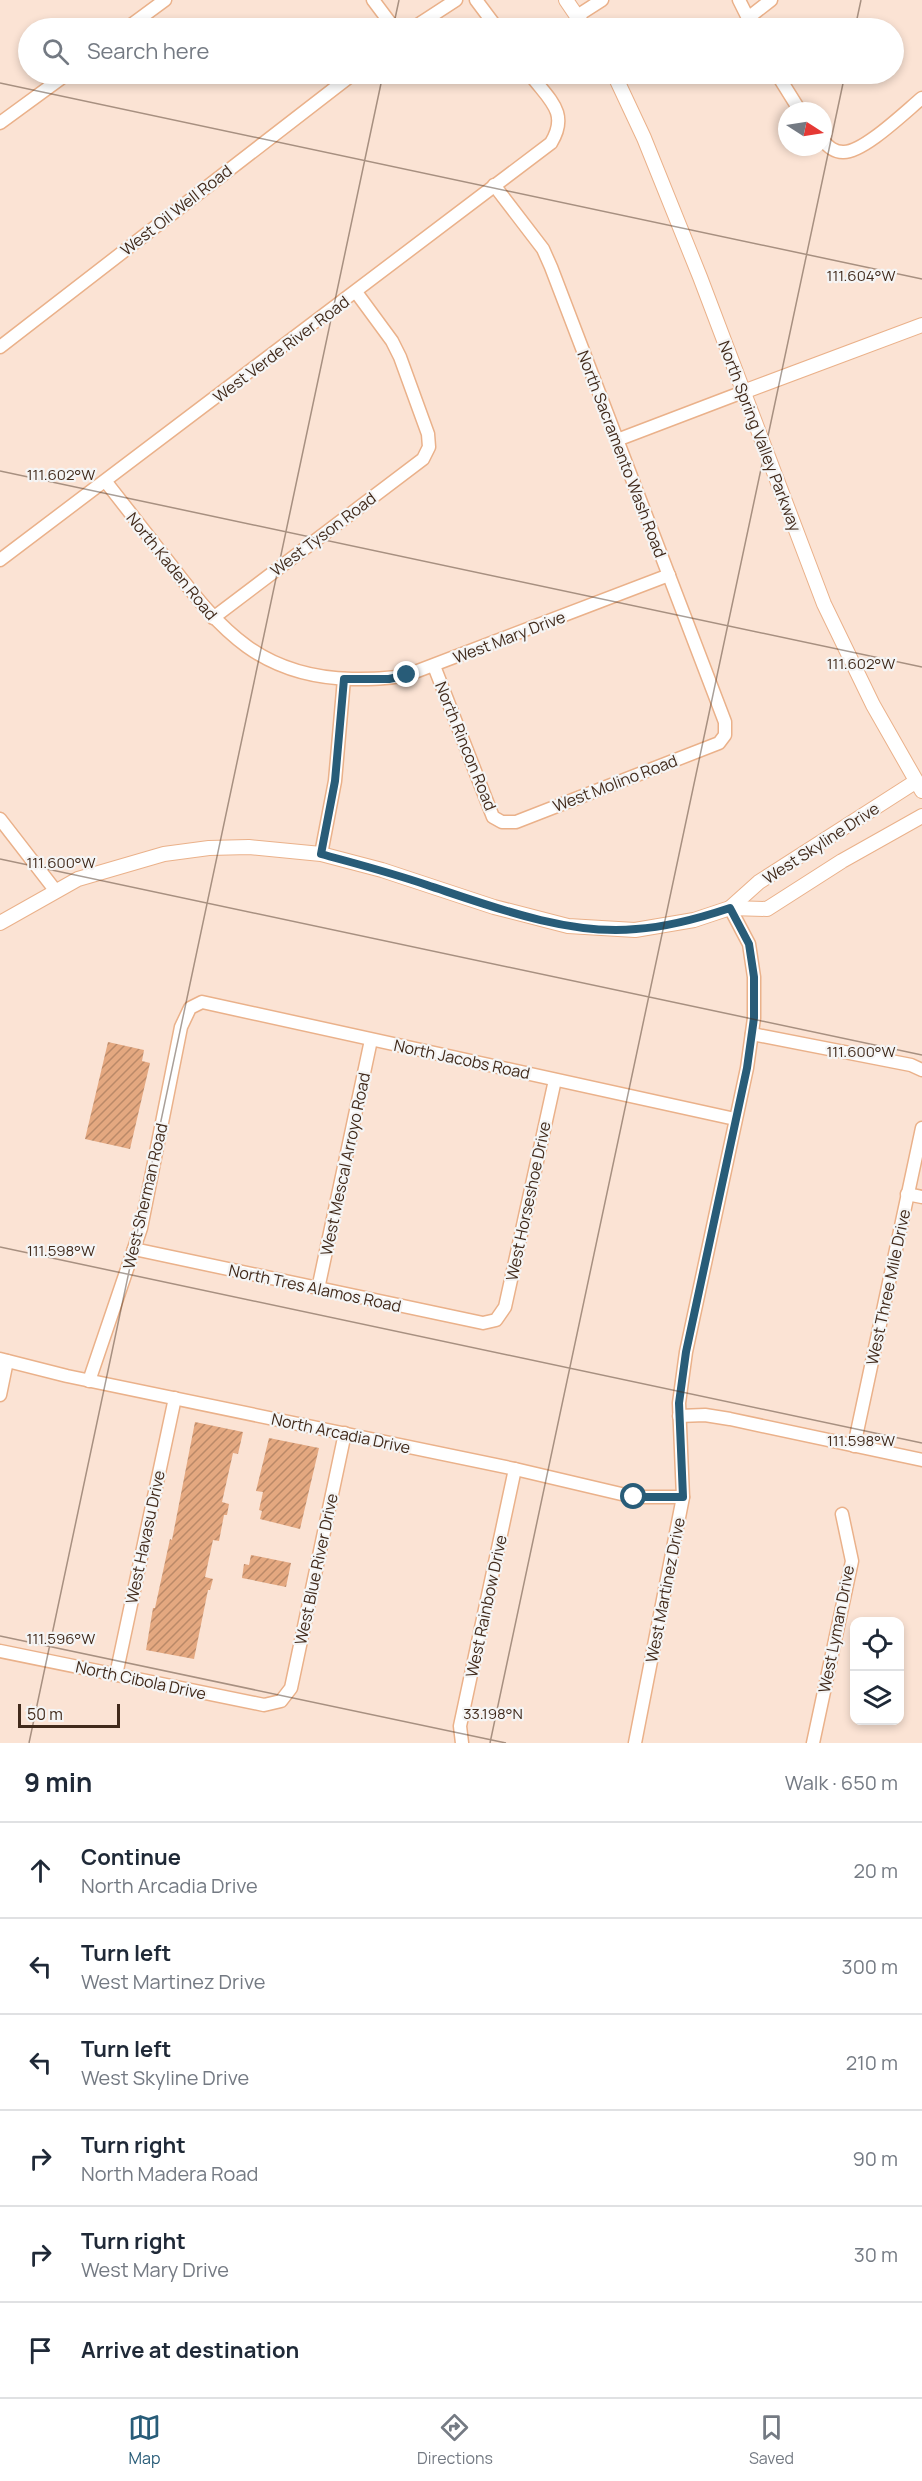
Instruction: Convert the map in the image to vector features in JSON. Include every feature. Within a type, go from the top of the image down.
[{"type":"street","points":[[141,18],[165,0]]},
{"type":"street","points":[[373,0],[386,18]]},
{"type":"street","points":[[428,18],[456,0]]},
{"type":"street","points":[[476,0],[490,18]]},
{"type":"street","points":[[566,0],[577,16],[602,0]]},
{"type":"street","points":[[739,0],[748,18]]},
{"type":"street","points":[[755,18],[771,0]]},
{"type":"street","points":[[0,123],[53,84]]},
{"type":"street","name":"West Oil Well Road","points":[[0,347],[340,84]]},
{"type":"street","name":"West Verde River Road","points":[[0,561],[551,143],[560,123],[559,113],[537,84]]},
{"type":"street","name":"North Spring Valley Parkway","points":[[619,84],[644,138],[833,625],[873,705],[919,787]]},
{"type":"street","points":[[783,84],[794,102]]},
{"type":"street","points":[[832,148],[844,153],[859,148],[922,98]]},
{"type":"street","name":"North Sacramento Wash Road","points":[[494,185],[543,249],[725,722],[725,735]]},
{"type":"street","name":"West Tyson Road","points":[[213,618],[423,459],[429,447],[428,434],[400,357],[392,341],[356,292]]},
{"type":"street","points":[[617,440],[922,325]]},
{"type":"street","name":"North Kaden Road","points":[[106,482],[213,618],[231,635],[271,661],[306,674],[344,679]]},
{"type":"street","name":"West Mary Drive","points":[[344,679],[389,679],[434,666],[669,575]]},
{"type":"street","name":"North Rincon Road","points":[[434,666],[493,816],[502,822]]},
{"type":"street","points":[[321,854],[335,781],[344,679]]},
{"type":"street","name":"West Molino Road","points":[[502,822],[516,822],[719,743],[725,735]]},
{"type":"street","name":"West Skyline Drive","points":[[730,908],[759,882],[919,787]]},
{"type":"street","name":"West Skyline Drive","points":[[0,922],[78,879],[164,854],[209,848],[249,847],[321,854],[382,870],[495,908],[568,926],[635,930],[694,920],[730,908],[767,909],[842,861],[922,816]]},
{"type":"street","points":[[0,819],[55,890]]},
{"type":"street","name":"West Martinez Drive","points":[[634,1743],[683,1497],[679,1416],[686,1352],[747,1068],[752,1034],[754,977],[749,944],[730,908]]},
{"type":"street","name":"North Jacobs Road","points":[[190,1008],[202,1002],[735,1119]]},
{"type":"street","name":"West Sherman Road","points":[[89,1381],[134,1249],[182,1027],[190,1008]]},
{"type":"street","points":[[752,1034],[911,1065],[922,1070]]},
{"type":"street","name":"West Mescal Arroyo Road","points":[[318,1289],[371,1040]]},
{"type":"street","name":"West Horseshoe Drive","points":[[496,1320],[505,1306],[555,1080]]},
{"type":"street","name":"West Three Mile Drive","points":[[854,1446],[922,1128]]},
{"type":"street","points":[[908,1194],[922,1197]]},
{"type":"street","name":"North Tres Alamos Road","points":[[134,1249],[483,1323],[496,1320]]},
{"type":"street","points":[[0,1395],[4,1360]]},
{"type":"street","name":"North Arcadia Drive","points":[[4,1360],[89,1381],[515,1469],[634,1497],[683,1497]]},
{"type":"street","name":"West Havasu Drive","points":[[116,1675],[175,1398]]},
{"type":"street","points":[[679,1416],[713,1416],[922,1460]]},
{"type":"street","name":"West Blue River Drive","points":[[281,1701],[291,1688],[345,1433]]},
{"type":"street","name":"West Rainbow Drive","points":[[462,1743],[460,1726],[515,1469]]},
{"type":"street","name":"West Lyman Drive","points":[[813,1743],[852,1561],[842,1514]]},
{"type":"street","name":"North Cibola Drive","points":[[0,1651],[264,1705],[281,1701]]},
{"type":"building","points":[[108,1042],[144,1050],[142,1061],[150,1063],[130,1149],[85,1139]]},
{"type":"building","points":[[195,1422],[243,1432],[238,1454],[233,1453],[222,1502],[229,1504],[227,1515],[224,1515],[219,1541],[213,1540],[205,1577],[213,1579],[210,1590],[208,1590],[194,1659],[146,1650],[153,1608],[155,1608],[170,1539],[172,1540]]},
{"type":"building","points":[[269,1438],[319,1448],[300,1529],[260,1519],[262,1511],[259,1510],[263,1492],[256,1491]]},
{"type":"building","points":[[251,1555],[291,1563],[286,1587],[242,1578],[244,1564],[249,1565]]},
{"type":"route","points":[[407,675],[375,680],[344,679],[335,781],[321,854],[382,870],[495,908],[568,926],[635,930],[694,920],[730,908],[749,944],[754,977],[754,1018],[747,1068],[686,1352],[679,1403],[683,1497],[634,1497]]}]
